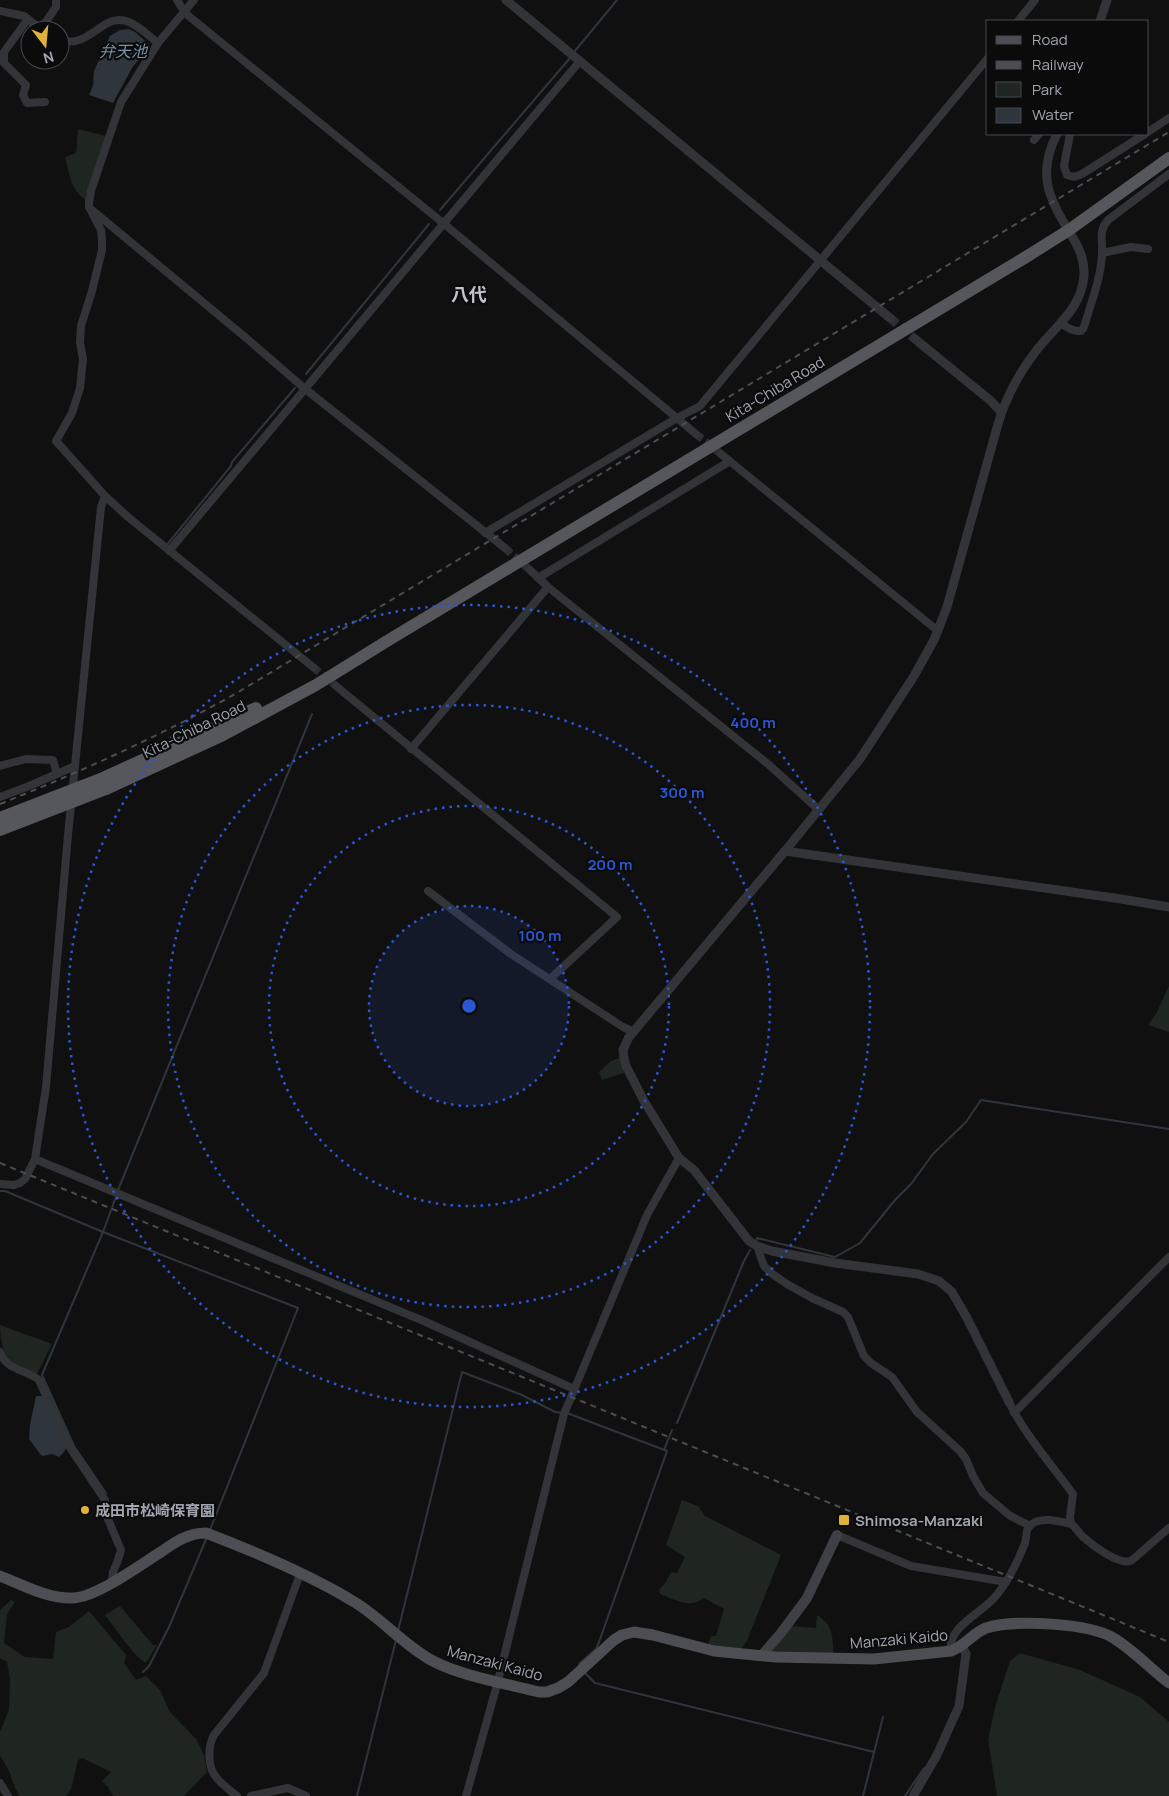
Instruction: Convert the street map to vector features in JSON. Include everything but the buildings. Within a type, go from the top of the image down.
[{"type":"highway","name":"Kita-Chiba Road","points":[[0,830],[231,730],[316,685],[1018,262],[1068,230],[1169,158]]},
{"type":"highway","name":"Kita-Chiba Road","points":[[0,818],[105,784]]},
{"type":"main road","name":"Manzaki Kaido","points":[[0,1576],[46,1594],[74,1598],[94,1593],[182,1538],[202,1533],[211,1535],[300,1574],[352,1600],[434,1662],[453,1670],[539,1692],[552,1691],[568,1682],[614,1640],[622,1635],[634,1632],[714,1651],[761,1656],[874,1659],[951,1651],[962,1646],[978,1632],[994,1626],[1035,1624],[1097,1631],[1114,1638],[1169,1683]]},
{"type":"main road","points":[[761,1656],[781,1634],[807,1598],[837,1535]]},
{"type":"street","points":[[48,20],[56,7],[56,0]]},
{"type":"street","points":[[177,0],[184,13],[443,223],[696,434]]},
{"type":"street","points":[[194,0],[158,43],[120,102],[91,190],[89,207],[100,230],[102,250],[81,326],[80,343],[84,359],[80,388],[72,413],[56,442],[105,496],[169,551],[313,667]]},
{"type":"street","points":[[506,0],[890,318]]},
{"type":"street","points":[[1019,20],[1035,0]]},
{"type":"street","points":[[1100,20],[1107,0]]},
{"type":"street","points":[[0,11],[18,14],[28,19],[4,52],[4,63],[26,85],[23,95],[27,104],[45,102]]},
{"type":"street","points":[[70,42],[78,42],[108,22],[117,20],[132,23],[158,43]]},
{"type":"street","points":[[169,551],[579,60]]},
{"type":"street","points":[[486,533],[700,406],[986,60]]},
{"type":"street","points":[[1149,131],[1169,118]]},
{"type":"street","points":[[1057,135],[1047,158],[1046,183],[1054,206],[1076,242],[1084,260],[1082,288],[1076,305],[1038,348],[1007,396],[947,607],[938,631],[914,676],[860,759],[629,1037],[623,1050],[626,1066],[644,1101],[679,1158],[694,1170],[748,1241],[757,1246],[835,1263],[918,1274],[939,1281],[952,1292],[1014,1412],[1073,1494],[1071,1524],[1082,1536],[1121,1562],[1127,1562],[1131,1561],[1169,1528]]},
{"type":"street","points":[[1070,135],[1064,166],[1067,175],[1074,177],[1087,171],[1143,135]]},
{"type":"street","points":[[1062,323],[1068,329],[1077,331],[1081,331],[1084,327],[1098,277],[1102,253],[1102,230],[1108,220],[1169,174]]},
{"type":"street","points":[[89,207],[245,336],[304,388],[505,548]]},
{"type":"street","points":[[1102,253],[1131,247],[1148,249]]},
{"type":"street","points":[[915,338],[991,400],[1001,412]]},
{"type":"street","points":[[721,454],[938,631]]},
{"type":"street","points":[[538,578],[730,461]]},
{"type":"street","points":[[0,1184],[14,1185],[20,1183],[25,1179],[35,1159],[46,1086],[75,766],[101,507],[105,496]]},
{"type":"street","points":[[530,570],[548,587],[768,764],[819,810]]},
{"type":"street","points":[[411,749],[548,587]]},
{"type":"street","points":[[336,686],[617,917],[550,979]]},
{"type":"street","points":[[0,766],[26,759],[53,760],[57,774]]},
{"type":"street","points":[[0,797],[75,766]]},
{"type":"street","points":[[785,851],[1169,907]]},
{"type":"street","points":[[428,891],[511,954],[623,1027],[634,1032]]},
{"type":"street","points":[[466,1796],[498,1682],[564,1414],[647,1215],[679,1158]]},
{"type":"street","points":[[35,1159],[426,1322],[574,1390]]},
{"type":"street","points":[[757,1246],[764,1266],[779,1279],[812,1298],[843,1312],[848,1317],[864,1356],[892,1377],[917,1412],[960,1451],[983,1493],[1003,1512],[1030,1526]]},
{"type":"street","points":[[1014,1412],[1169,1258]]},
{"type":"street","points":[[0,1352],[5,1362],[39,1380],[69,1446],[105,1500],[105,1510],[121,1550],[112,1572],[112,1582]]},
{"type":"street","points":[[951,1651],[951,1641],[957,1631],[991,1602],[1006,1582],[1026,1542],[1027,1531],[1030,1526],[1040,1520],[1071,1524]]},
{"type":"street","points":[[837,1535],[911,1566],[1006,1582]]},
{"type":"street","points":[[237,1796],[219,1781],[213,1773],[210,1759],[211,1741],[214,1734],[264,1673],[300,1574]]},
{"type":"street","points":[[913,1796],[937,1755],[959,1706],[966,1654],[962,1646]]},
{"type":"street","points":[[0,1784],[8,1796]]},
{"type":"street","points":[[251,1796],[288,1788],[306,1796]]},
{"type":"green space","points":[[78,129],[106,136],[86,200],[74,187],[65,157],[76,153]]},
{"type":"green space","points":[[1169,986],[1169,1032],[1148,1025],[1156,1014]]},
{"type":"green space","points":[[620,1058],[624,1073],[602,1080],[599,1072],[611,1061]]},
{"type":"green space","points":[[0,1325],[52,1344],[37,1374],[8,1358],[2,1345]]},
{"type":"green space","points":[[682,1500],[698,1506],[705,1516],[781,1555],[747,1641],[739,1652],[708,1645],[711,1636],[716,1636],[724,1609],[704,1598],[688,1603],[660,1594],[659,1590],[671,1572],[677,1573],[685,1557],[666,1545]]},
{"type":"green space","points":[[11,1600],[15,1602],[7,1614],[4,1643],[25,1657],[53,1659],[56,1632],[69,1627],[89,1611],[126,1655],[124,1663],[136,1680],[146,1676],[160,1690],[170,1712],[196,1739],[204,1755],[207,1772],[184,1796],[113,1796],[102,1781],[111,1772],[82,1758],[78,1760],[71,1789],[66,1796],[19,1796],[11,1775],[0,1755],[0,1732],[9,1710],[10,1679],[7,1662],[0,1658],[0,1610]]},
{"type":"green space","points":[[120,1606],[153,1645],[157,1645],[146,1663],[130,1648],[105,1615]]},
{"type":"green space","points":[[817,1615],[829,1627],[834,1655],[773,1653],[771,1648],[791,1626],[816,1628]]},
{"type":"green space","points":[[1020,1653],[1080,1670],[1140,1697],[1169,1722],[1169,1796],[997,1796],[988,1739],[996,1704],[1010,1661]]},
{"type":"water","name":"弁天池","points":[[129,29],[150,45],[132,68],[113,103],[89,95],[93,86],[94,71],[110,36],[120,30]]},
{"type":"water","points":[[36,1396],[44,1396],[66,1448],[59,1457],[52,1454],[41,1455],[29,1439]]},
{"type":"waterway","points":[[574,52],[617,0]]},
{"type":"waterway","points":[[440,210],[570,58]]},
{"type":"waterway","points":[[306,374],[429,224]]},
{"type":"waterway","points":[[166,546],[231,466],[232,462],[295,388]]},
{"type":"waterway","points":[[118,1190],[312,714]]},
{"type":"waterway","points":[[756,1241],[757,1238],[835,1257],[860,1243],[895,1200],[911,1184],[933,1154],[966,1122],[981,1100],[1169,1129]]},
{"type":"waterway","points":[[0,1191],[5,1191],[103,1232],[298,1308],[210,1530]]},
{"type":"waterway","points":[[106,1493],[74,1446],[42,1375],[103,1232],[117,1194]]},
{"type":"waterway","points":[[677,1423],[750,1250]]},
{"type":"waterway","points":[[398,1631],[462,1372],[522,1395],[555,1412],[563,1413]]},
{"type":"waterway","points":[[567,1413],[667,1451],[599,1642],[596,1649],[579,1664],[580,1667]]},
{"type":"waterway","points":[[664,1450],[672,1430]]},
{"type":"waterway","points":[[143,1672],[149,1666],[169,1627],[207,1537]]},
{"type":"waterway","points":[[357,1796],[396,1640]]},
{"type":"waterway","points":[[584,1672],[595,1683],[874,1752]]},
{"type":"waterway","points":[[863,1796],[883,1717]]},
{"type":"waterway","points":[[905,1796],[924,1768]]},
{"type":"tunnel","points":[[890,318],[915,339]]},
{"type":"tunnel","points":[[696,434],[721,454]]},
{"type":"tunnel","points":[[505,548],[530,570]]},
{"type":"tunnel","points":[[313,667],[336,686]]},
{"type":"railway","points":[[0,804],[119,753],[235,694],[1169,132]]},
{"type":"railway","points":[[0,1163],[1169,1642]]},
{"type":"place","name":"成田市松崎保育園","points":[[85,1510]]},
{"type":"place","name":"Shimosa-Manzaki","points":[[844,1520]]},
{"type":"district","name":"八代","points":[[469,294]]}]
